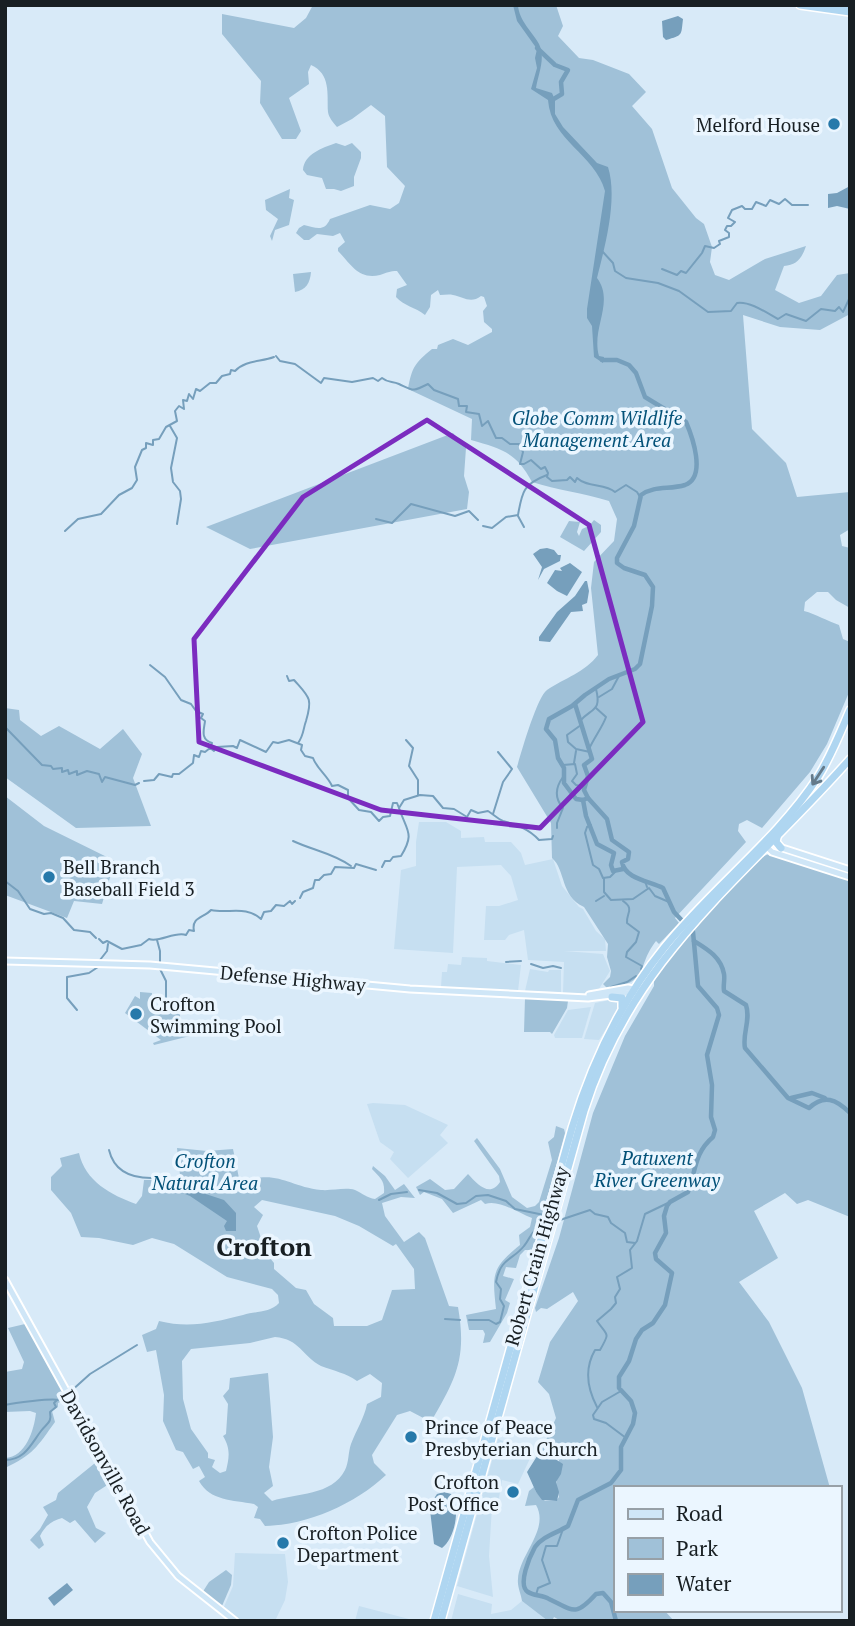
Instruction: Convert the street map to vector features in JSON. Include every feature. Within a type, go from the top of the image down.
[{"type":"highway","points":[[800,5],[850,12]]},
{"type":"highway","points":[[827,5],[850,6]]},
{"type":"highway","points":[[739,873],[817,778],[834,749],[850,710]]},
{"type":"highway","points":[[694,917],[850,759]]},
{"type":"highway","points":[[778,833],[776,841],[781,848]]},
{"type":"highway","points":[[694,917],[762,853],[772,852]]},
{"type":"highway","name":"Robert Crain Highway","points":[[437,1621],[437,1611],[581,1098],[600,1051],[622,1009],[694,917]]},
{"type":"highway","name":"Robert Crain Highway","points":[[437,1621],[493,1437],[504,1406],[508,1404],[506,1401],[509,1383],[587,1100],[610,1044],[636,992]]},
{"type":"highway","points":[[612,997],[622,998],[622,1009]]},
{"type":"highway","points":[[540,1240],[545,1242],[542,1258]]},
{"type":"main road","points":[[765,844],[850,870]]},
{"type":"main road","points":[[765,844],[772,852],[850,877]]},
{"type":"main road","name":"Defense Highway","points":[[5,961],[135,964],[410,989],[581,998],[612,997],[636,992]]},
{"type":"main road","name":"Defense Highway","points":[[581,998],[628,988],[636,992]]},
{"type":"main road","name":"Davidsonville Road","points":[[5,1280],[150,1542],[178,1576],[235,1621]]},
{"type":"highlighted area","points":[[427,420],[589,525],[643,722],[540,828],[381,810],[199,742],[194,639],[303,497]]},
{"type":"shaded area","points":[[419,822],[446,822],[461,831],[461,838],[484,837],[485,842],[511,842],[521,853],[525,865],[553,859],[562,886],[605,939],[606,951],[564,951],[603,954],[610,971],[599,989],[586,994],[563,993],[564,962],[528,960],[524,930],[509,935],[505,940],[484,940],[486,906],[499,906],[518,900],[511,876],[501,865],[457,867],[453,953],[394,949],[401,870],[416,866]]},
{"type":"shaded area","points":[[462,957],[487,958],[487,961],[521,965],[518,991],[441,987],[442,972],[447,972],[448,964],[461,965]]},
{"type":"shaded area","points":[[530,969],[548,972],[561,970],[561,992],[525,991]]},
{"type":"shaded area","points":[[615,999],[620,1007],[599,1040],[584,1039],[595,1003]]},
{"type":"shaded area","points":[[591,1007],[582,1038],[555,1038],[554,1035],[568,1010]]},
{"type":"shaded area","points":[[367,1104],[405,1105],[448,1125],[440,1135],[448,1143],[408,1178],[390,1159],[394,1152],[380,1142]]},
{"type":"shaded area","points":[[498,1439],[533,1452],[518,1484],[502,1480],[498,1504],[492,1506],[489,1556],[493,1597],[457,1586]]},
{"type":"shaded area","points":[[235,1553],[285,1554],[288,1582],[285,1600],[275,1621],[240,1621],[223,1609],[233,1586]]},
{"type":"shaded area","points":[[458,1594],[492,1604],[491,1614],[511,1610],[522,1601],[548,1621],[491,1621],[491,1617],[490,1621],[451,1621]]},
{"type":"shaded area","points":[[359,1606],[409,1619],[414,1621],[355,1621]]},
{"type":"green space","points":[[313,5],[556,5],[563,26],[558,36],[579,58],[593,60],[629,74],[646,92],[632,106],[652,129],[672,188],[704,224],[712,247],[710,262],[715,275],[729,280],[765,259],[806,246],[798,260],[784,266],[775,290],[799,303],[821,296],[837,275],[850,273],[850,314],[820,330],[780,327],[743,315],[752,429],[786,463],[797,497],[850,492],[850,529],[840,535],[842,546],[850,548],[850,608],[828,592],[817,592],[805,602],[804,611],[839,625],[843,639],[850,642],[850,690],[827,744],[810,772],[762,828],[747,820],[739,824],[738,831],[746,842],[675,918],[679,923],[659,944],[656,941],[637,977],[622,986],[608,989],[603,984],[610,977],[611,971],[607,957],[608,944],[584,907],[576,902],[567,890],[560,869],[552,858],[551,823],[517,767],[543,695],[587,666],[598,655],[591,588],[594,562],[614,541],[617,519],[609,501],[532,482],[520,464],[507,453],[471,440],[472,419],[408,389],[415,366],[432,349],[437,349],[438,345],[453,339],[468,345],[492,332],[484,322],[483,311],[487,306],[484,297],[474,300],[440,295],[438,290],[431,295],[430,307],[425,315],[396,297],[397,289],[407,285],[397,271],[372,276],[360,273],[351,266],[338,251],[345,242],[340,233],[333,236],[317,234],[304,240],[296,233],[304,225],[322,228],[330,219],[370,205],[390,209],[399,203],[405,186],[387,167],[385,116],[371,105],[337,127],[329,114],[325,79],[311,65],[308,72],[309,84],[289,98],[301,131],[296,139],[282,139],[260,103],[261,81],[222,34],[222,14],[294,28],[306,18]]},
{"type":"green space","points":[[336,143],[345,146],[352,143],[361,152],[354,186],[341,191],[326,189],[322,178],[307,175],[303,170],[310,156]]},
{"type":"green space","points":[[290,189],[289,198],[294,200],[289,225],[275,230],[272,241],[270,236],[278,219],[266,210],[265,200]]},
{"type":"green space","points":[[311,272],[307,285],[295,292],[293,274]]},
{"type":"green space","name":"Globe Comm Wildlife Management Area","points":[[453,433],[466,448],[464,476],[469,492],[467,509],[250,549],[206,527]]},
{"type":"green space","points":[[594,520],[601,525],[601,532],[584,551],[560,537],[569,521],[580,522],[577,532],[579,536],[582,529]]},
{"type":"green space","points":[[5,708],[19,710],[20,720],[41,736],[59,726],[100,749],[123,729],[142,754],[133,778],[151,826],[76,828],[5,777]]},
{"type":"green space","points":[[5,796],[44,826],[115,861],[102,904],[74,901],[67,918],[5,895]]},
{"type":"green space","name":"Patuxent River Greenway","points":[[769,854],[850,879],[850,1217],[808,1200],[797,1204],[785,1193],[754,1211],[778,1258],[739,1282],[769,1322],[802,1388],[829,1486],[614,1486],[614,1612],[666,1612],[674,1621],[561,1621],[554,1617],[552,1621],[548,1621],[522,1601],[518,1579],[539,1523],[536,1505],[525,1506],[529,1491],[534,1487],[545,1501],[556,1501],[559,1497],[556,1485],[559,1460],[539,1453],[539,1445],[545,1442],[556,1418],[549,1394],[538,1382],[550,1342],[578,1301],[573,1292],[547,1309],[541,1308],[536,1312],[535,1308],[559,1238],[593,1113],[625,1036],[654,986],[654,976],[704,916],[761,857]]},
{"type":"green space","points":[[140,992],[152,993],[151,1007],[159,1012],[160,1003],[181,1005],[179,1026],[194,1035],[154,1045],[153,1043],[161,1040],[125,1013],[135,996],[140,999]]},
{"type":"green space","points":[[525,998],[568,1001],[567,1008],[552,1034],[524,1032]]},
{"type":"green space","points":[[556,1126],[564,1129],[565,1133],[533,1250],[525,1250],[520,1255],[516,1268],[506,1267],[503,1276],[514,1279],[505,1300],[510,1303],[507,1313],[490,1342],[483,1343],[483,1330],[469,1330],[466,1315],[496,1309],[496,1272],[520,1245],[519,1235],[530,1227],[532,1218],[496,1203],[485,1204],[481,1200],[453,1213],[442,1199],[424,1192],[420,1195],[416,1187],[430,1179],[445,1190],[454,1189],[468,1174],[484,1188],[496,1187],[500,1182],[499,1176],[474,1141],[477,1138],[500,1169],[512,1197],[527,1208],[535,1206],[539,1202],[552,1160],[548,1142],[554,1137]]},
{"type":"green space","name":"Crofton Natural Area","points":[[177,1148],[207,1151],[233,1149],[240,1183],[263,1177],[281,1179],[321,1190],[351,1189],[375,1199],[384,1193],[384,1185],[372,1169],[373,1166],[395,1190],[404,1184],[415,1198],[401,1197],[382,1203],[385,1216],[404,1242],[419,1232],[425,1238],[449,1306],[458,1307],[460,1355],[453,1380],[431,1422],[410,1411],[397,1415],[372,1455],[374,1463],[386,1475],[345,1504],[298,1522],[265,1526],[260,1519],[254,1518],[258,1507],[254,1504],[216,1496],[204,1488],[199,1481],[205,1477],[199,1466],[193,1469],[183,1452],[176,1450],[163,1421],[164,1395],[156,1350],[147,1352],[142,1335],[156,1329],[159,1321],[202,1324],[267,1310],[279,1303],[278,1295],[272,1289],[227,1277],[174,1244],[152,1238],[133,1245],[81,1237],[71,1213],[51,1190],[51,1177],[62,1166],[60,1158],[79,1153],[87,1172],[100,1186],[136,1204],[142,1196],[144,1180],[169,1180],[181,1184]],"holes":[[[262,1200],[335,1216],[359,1226],[393,1246],[396,1244],[414,1269],[415,1289],[392,1290],[382,1320],[367,1326],[334,1326],[333,1318],[314,1304],[306,1290],[296,1288],[274,1269],[274,1263],[266,1253],[257,1226],[263,1215],[254,1207]],[[275,1337],[296,1344],[321,1366],[357,1381],[370,1374],[382,1383],[381,1397],[367,1404],[351,1444],[346,1467],[339,1478],[323,1489],[272,1501],[264,1493],[273,1486],[269,1467],[273,1437],[268,1373],[230,1378],[229,1389],[223,1396],[228,1404],[226,1434],[223,1436],[228,1458],[226,1471],[220,1473],[212,1467],[215,1460],[208,1458],[208,1453],[191,1429],[183,1399],[182,1361],[191,1349],[250,1343]]]},
{"type":"green space","points":[[25,1324],[68,1398],[58,1403],[58,1407],[52,1411],[55,1422],[39,1444],[22,1459],[5,1468],[5,1458],[18,1453],[28,1442],[36,1413],[5,1412],[5,1372],[22,1369],[24,1362],[8,1328]]},
{"type":"green space","points":[[100,1459],[112,1482],[95,1493],[87,1507],[96,1528],[106,1533],[95,1543],[75,1520],[70,1523],[62,1518],[44,1529],[40,1536],[44,1545],[39,1549],[30,1540],[48,1515],[43,1507],[56,1500],[58,1493]]},
{"type":"green space","points":[[226,1570],[232,1575],[231,1585],[222,1606],[202,1593],[209,1582]]},
{"type":"water","points":[[513,5],[518,5],[523,21],[541,49],[542,61],[536,88],[552,93],[555,114],[563,127],[597,163],[608,167],[611,208],[597,278],[604,296],[597,346],[599,356],[604,357],[603,363],[594,357],[592,326],[587,318],[587,309],[605,191],[592,167],[557,126],[548,100],[531,89],[537,68],[537,49],[517,21]]},
{"type":"water","points":[[678,16],[683,19],[680,34],[666,40],[663,37],[662,21]]},
{"type":"water","points":[[850,186],[850,209],[837,206],[828,208],[828,194],[837,193]]},
{"type":"water","points":[[547,548],[561,555],[560,561],[544,569],[538,580],[542,567],[533,554]]},
{"type":"water","points":[[570,563],[582,572],[567,596],[547,583],[555,570],[562,571],[560,568]]},
{"type":"water","points":[[585,581],[589,591],[587,603],[582,605],[583,611],[571,612],[550,642],[539,641],[539,637],[557,612],[575,596]]},
{"type":"water","points":[[166,1181],[224,1200],[236,1213],[236,1231],[226,1231],[224,1226],[227,1221],[190,1196],[155,1182]]},
{"type":"water","points":[[539,1453],[549,1455],[563,1464],[556,1482],[559,1492],[557,1501],[542,1500],[527,1472]]},
{"type":"water","points":[[437,1494],[451,1494],[456,1515],[453,1530],[442,1548],[434,1544],[430,1510]]},
{"type":"water","points":[[67,1583],[73,1590],[54,1606],[48,1598]]},
{"type":"waterway","points":[[537,48],[555,65],[568,70],[561,82],[562,94],[552,100]]},
{"type":"waterway","points":[[662,269],[677,275],[681,271],[686,273],[705,246],[714,248],[720,244],[719,241],[729,237],[725,230],[735,222],[728,218],[732,210],[742,206],[752,209],[756,202],[766,206],[770,200],[779,204],[785,199],[792,205],[808,205]]},
{"type":"waterway","points":[[602,251],[613,263],[615,271],[626,278],[658,283],[679,291],[708,312],[731,311],[737,303],[742,303],[778,319],[786,314],[806,321],[821,309],[835,311],[839,307],[843,312],[850,297]]},
{"type":"waterway","points":[[276,356],[280,361],[295,364],[321,383],[324,378],[352,382],[373,378],[378,381],[382,378],[413,390],[428,384],[434,390],[458,399],[459,406],[467,406],[466,412],[479,414],[482,426],[488,421],[496,438],[502,438],[510,444],[519,444],[523,452],[520,464],[531,460],[541,469],[545,467],[547,477],[552,481],[567,480],[570,477],[575,482],[577,478],[615,492],[626,485],[640,497]]},
{"type":"waterway","points":[[65,531],[78,519],[101,514],[119,495],[132,488],[137,480],[135,467],[146,443],[153,445],[153,440],[159,439],[166,427],[177,421],[175,411],[179,406],[184,409],[183,400],[187,401],[189,394],[193,399],[196,389],[200,391],[210,383],[216,383],[222,376],[230,374],[231,370],[235,371],[248,363],[274,357]]},
{"type":"waterway","points":[[602,360],[617,360],[629,365],[636,373],[645,397],[686,422],[697,465],[692,481],[685,485],[652,490],[641,495],[634,526],[617,558],[617,563],[624,568],[645,575],[653,587],[652,606],[640,664],[635,669],[609,679],[549,719],[546,729],[555,740],[558,758],[564,768],[564,783],[576,799],[588,798],[607,819],[612,840],[629,852],[628,859],[622,862],[624,868],[638,879],[663,888],[674,912],[693,932],[698,986],[717,1008],[719,1015],[707,1055],[712,1085],[711,1117],[715,1130],[713,1137],[702,1149],[688,1192],[667,1206],[664,1216],[666,1233],[655,1253],[656,1259],[672,1273],[665,1305],[653,1323],[642,1330],[636,1339],[629,1361],[619,1377],[619,1388],[631,1401],[635,1413],[633,1424],[621,1447],[621,1470],[611,1483],[578,1500],[568,1526],[538,1543],[524,1577],[528,1592],[569,1609],[578,1609],[596,1594],[603,1593],[611,1602],[616,1621]]},
{"type":"waterway","points":[[170,426],[177,438],[171,468],[173,482],[180,491],[181,499],[177,524]]},
{"type":"waterway","points":[[483,526],[492,528],[506,517],[518,515],[525,490],[533,482],[547,475]]},
{"type":"waterway","points":[[376,519],[392,523],[411,504],[455,516],[469,511],[478,520]]},
{"type":"waterway","points":[[518,516],[524,527]]},
{"type":"waterway","points":[[150,665],[165,677],[181,700],[203,714],[201,718],[205,721],[204,737],[212,743],[211,746]]},
{"type":"waterway","points":[[599,697],[612,689],[620,674]]},
{"type":"waterway","points":[[287,676],[289,681],[294,680],[303,690],[309,702],[298,743]]},
{"type":"waterway","points":[[580,721],[596,706],[596,689]]},
{"type":"waterway","points":[[575,704],[592,759],[584,765],[588,776],[584,790],[588,798]]},
{"type":"waterway","points":[[589,749],[606,717],[596,708]]},
{"type":"waterway","points":[[581,725],[567,735],[568,742],[576,749],[590,752]]},
{"type":"waterway","points":[[5,727],[42,765],[51,766],[53,769],[62,768],[62,772],[68,770],[69,774],[77,771],[77,775],[87,771],[99,774],[102,782],[105,777],[135,785],[139,783]]},
{"type":"waterway","points":[[144,781],[154,780],[159,774],[172,777],[173,774],[179,774],[193,763],[194,755],[199,757],[201,751],[205,752],[210,748],[214,751],[217,747],[237,748],[240,740],[266,752],[273,742],[289,740],[302,745],[301,750],[305,756],[313,758],[332,786],[338,785],[348,790],[348,798],[359,810],[371,812],[379,821],[390,816],[393,803],[397,803],[399,808]]},
{"type":"waterway","points":[[406,740],[413,748],[409,766],[418,780],[418,795]]},
{"type":"waterway","points":[[574,763],[576,751]]},
{"type":"waterway","points":[[493,814],[503,782],[512,769],[498,752]]},
{"type":"waterway","points":[[563,765],[575,764],[577,774],[572,781],[584,787]]},
{"type":"waterway","points":[[557,828],[563,808],[558,801],[557,789],[563,777]]},
{"type":"waterway","points":[[382,867],[385,861],[401,856],[408,842],[408,832],[399,808],[404,800],[420,795],[433,796],[443,808],[454,809],[467,817],[471,810],[478,813],[488,811],[501,820],[527,830],[539,840],[552,839],[553,836]]},
{"type":"waterway","points":[[583,800],[597,844],[614,853],[611,865],[613,871],[623,869]]},
{"type":"waterway","points":[[591,825],[585,833],[593,865],[599,869],[603,878],[610,877],[615,872]]},
{"type":"waterway","points":[[293,841],[351,866]]},
{"type":"waterway","points":[[300,898],[303,892],[313,888],[315,880],[331,874],[335,867],[354,868],[356,864],[376,870]]},
{"type":"waterway","points":[[604,878],[604,892],[611,900],[633,899],[649,888],[655,896],[669,902]]},
{"type":"waterway","points":[[5,881],[18,891],[30,909],[63,918],[74,930],[90,932],[96,938]]},
{"type":"waterway","points":[[645,881],[647,887]]},
{"type":"waterway","points":[[596,901],[604,896]]},
{"type":"waterway","points":[[99,939],[122,949],[141,945],[149,939],[186,935],[189,930],[194,931],[196,920],[211,910],[249,912],[261,919],[264,912],[271,911],[276,905],[284,906],[295,901]]},
{"type":"waterway","points":[[623,901],[629,909],[627,923],[639,932],[626,957],[642,966],[641,969]]},
{"type":"waterway","points":[[157,940],[160,963]]},
{"type":"waterway","points":[[694,941],[713,954],[720,963],[724,974],[724,991],[746,1005],[748,1016],[745,1048],[788,1098],[809,1108],[820,1101],[830,1100],[850,1113]]},
{"type":"waterway","points":[[100,960],[107,951],[108,944]]},
{"type":"waterway","points":[[506,962],[521,961]]},
{"type":"waterway","points":[[531,964],[543,968],[561,968]]},
{"type":"waterway","points":[[77,1010],[67,998],[67,977],[89,973],[98,967]]},
{"type":"waterway","points":[[160,969],[166,981],[166,998]]},
{"type":"waterway","points":[[611,987],[636,976]]},
{"type":"waterway","points":[[791,1098],[812,1093],[825,1098]]},
{"type":"waterway","points":[[109,1150],[115,1163],[124,1172],[151,1178]]},
{"type":"waterway","points":[[419,1190],[437,1193],[457,1204],[466,1203],[476,1196],[488,1195],[506,1201],[515,1209],[544,1215]]},
{"type":"waterway","points":[[379,1200],[391,1194],[407,1192]]},
{"type":"waterway","points":[[597,1407],[589,1386],[588,1371],[595,1350],[600,1350],[607,1336],[597,1321],[616,1303],[615,1297],[620,1289],[617,1277],[632,1268],[630,1250],[637,1241],[645,1214],[670,1202]]},
{"type":"waterway","points":[[557,1221],[590,1210],[608,1217],[611,1223],[625,1233],[627,1242],[635,1243]]},
{"type":"waterway","points":[[469,1320],[489,1320],[496,1324],[500,1322],[504,1306],[500,1299],[501,1289],[496,1282],[498,1274],[538,1228]]},
{"type":"waterway","points":[[445,1319],[460,1320]]},
{"type":"waterway","points":[[70,1392],[90,1374],[137,1345]]},
{"type":"waterway","points":[[621,1391],[602,1402],[593,1415],[594,1419],[606,1423],[626,1438]]},
{"type":"waterway","points":[[5,1405],[58,1400],[65,1395]]},
{"type":"waterway","points":[[5,1460],[18,1457],[27,1450],[48,1423],[50,1412],[56,1407],[54,1403],[57,1400]]},
{"type":"waterway","points":[[536,1595],[538,1588],[550,1583],[542,1560],[546,1546],[557,1546],[563,1529]]},
{"type":"place","name":"Melford House","points":[[834,124]]},
{"type":"place","name":"Bell Branch Baseball Field 3","points":[[49,877]]},
{"type":"place","name":"Crofton Swimming Pool","points":[[136,1014]]},
{"type":"place","name":"Prince of Peace Presbyterian Church","points":[[411,1437]]},
{"type":"place","name":"Crofton Post Office","points":[[513,1492]]},
{"type":"place","name":"Crofton Police Department","points":[[283,1543]]},
{"type":"district","name":"Crofton","points":[[264,1246]]}]
